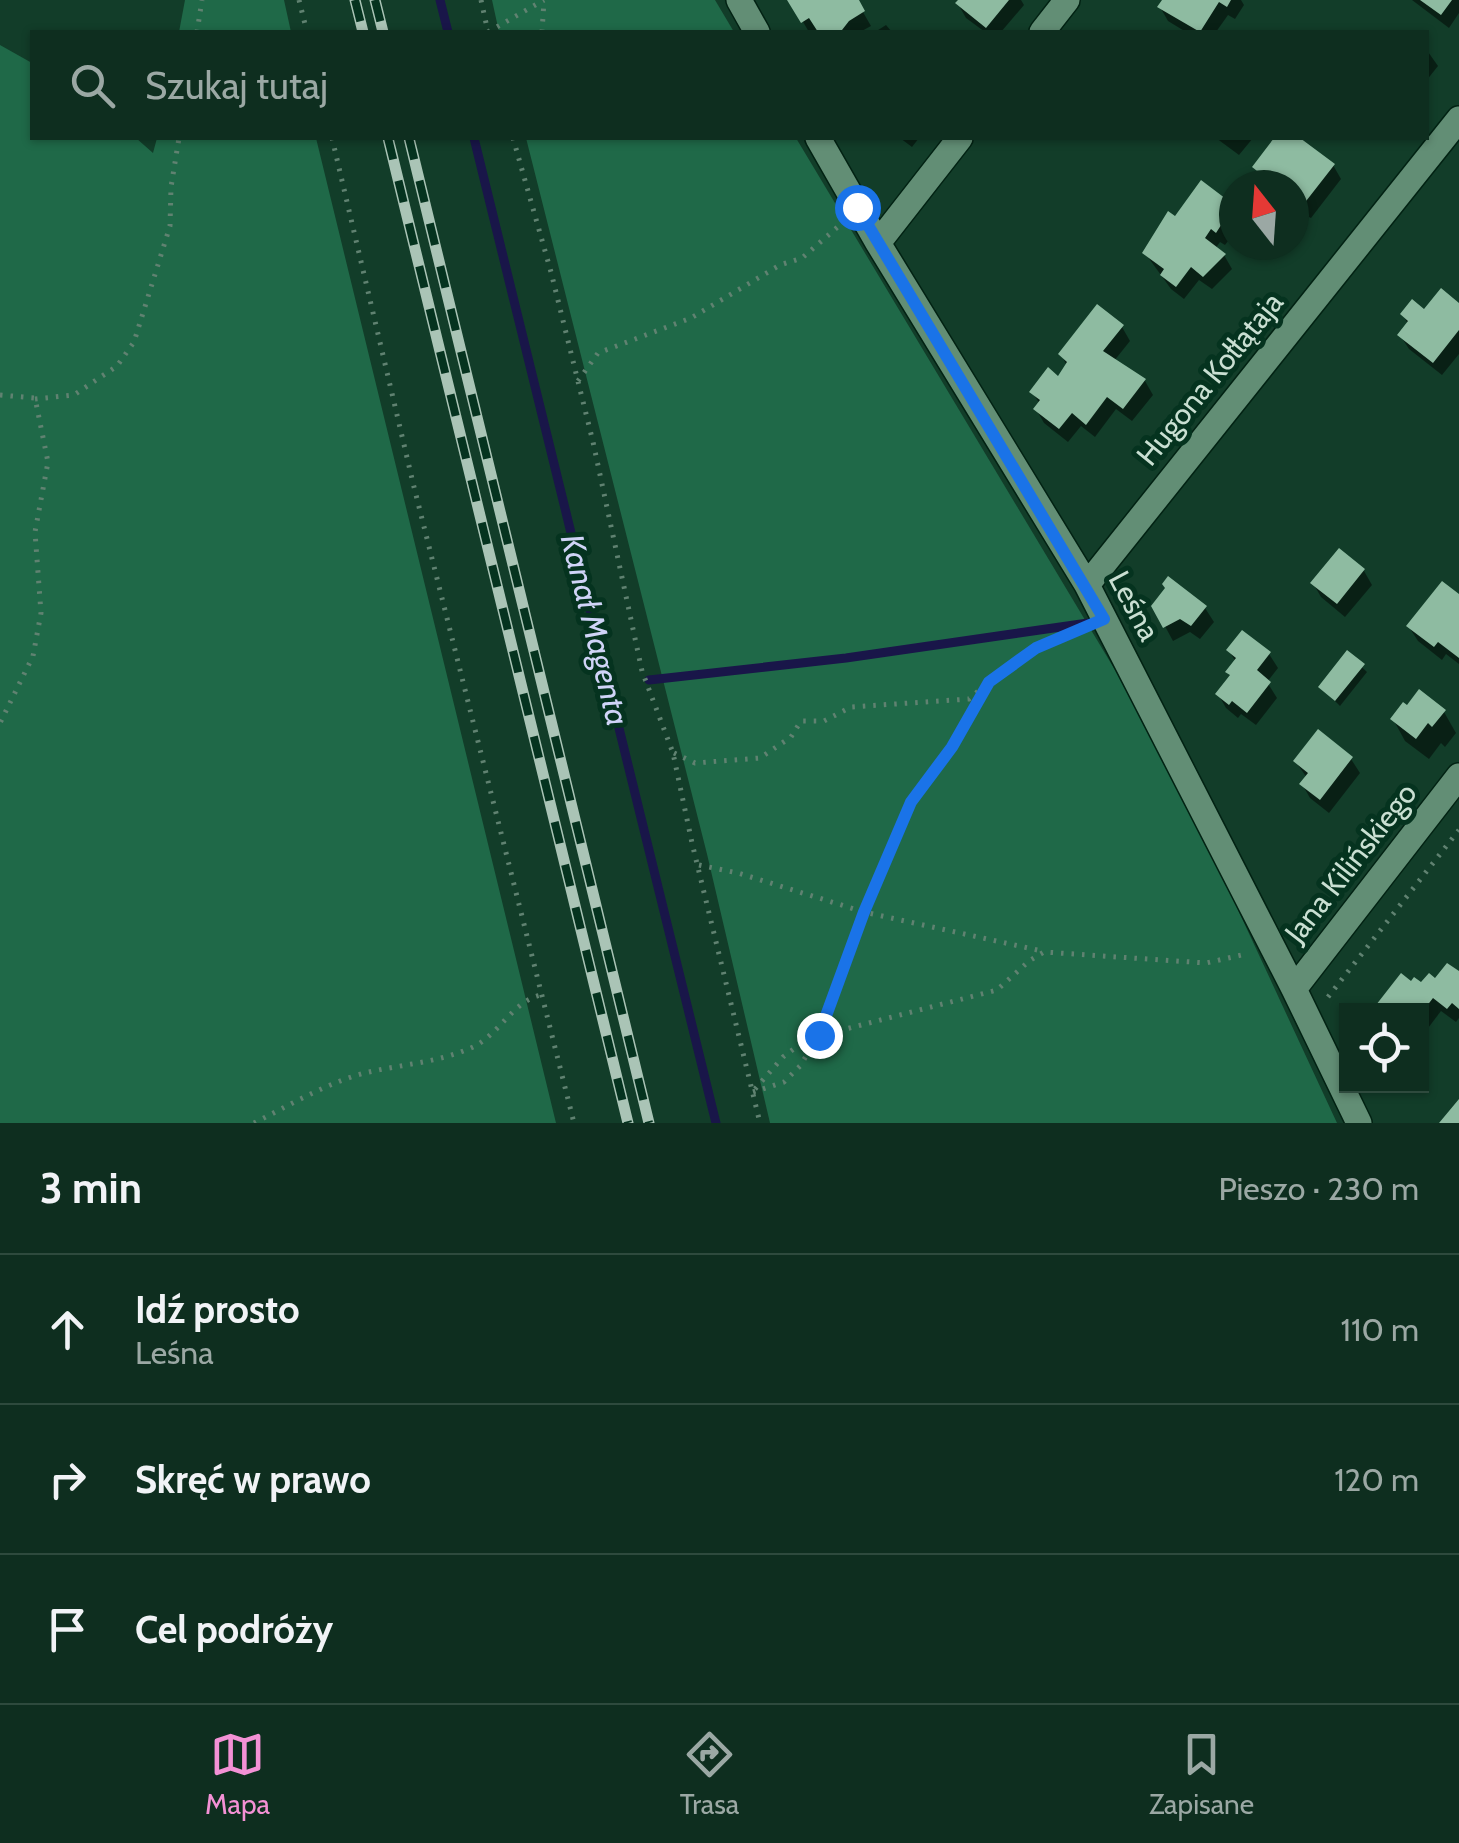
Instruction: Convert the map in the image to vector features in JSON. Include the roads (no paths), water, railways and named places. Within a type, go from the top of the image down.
[{"type":"street","points":[[739,0],[757,30]]},
{"type":"street","points":[[1044,30],[1067,0]]},
{"type":"street","name":"Hugona Kołłątaja","points":[[1087,585],[1459,119]]},
{"type":"street","name":"Leśna","points":[[819,140],[878,244],[1087,585],[1359,1123]]},
{"type":"street","points":[[878,244],[958,140]]},
{"type":"street","name":"Jana Kilińskiego","points":[[1294,989],[1459,776]]},
{"type":"waterway","name":"Kanał Magenta","points":[[440,0],[448,30]]},
{"type":"waterway","name":"Kanał Magenta","points":[[474,140],[716,1123]]},
{"type":"waterway","points":[[649,680],[846,658],[1088,623]]},
{"type":"railway","points":[[355,0],[362,30]]},
{"type":"railway","points":[[375,0],[382,30]]},
{"type":"railway","points":[[388,140],[628,1123]]},
{"type":"railway","points":[[409,140],[649,1123]]}]
